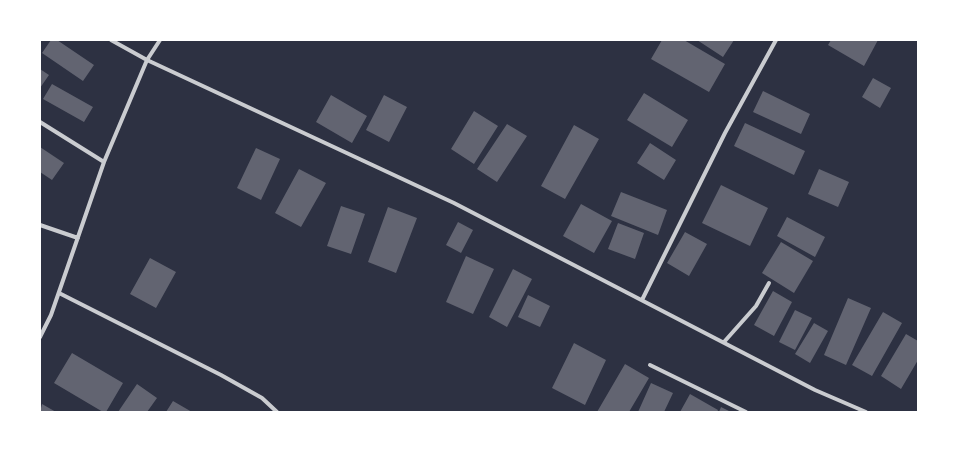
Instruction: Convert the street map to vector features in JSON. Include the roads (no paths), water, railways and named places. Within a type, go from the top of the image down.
[{"type":"street","points":[[111,40],[147,60],[454,203],[815,390],[866,412]]},
{"type":"street","points":[[40,337],[59,293],[104,162],[147,60],[160,40]]},
{"type":"street","points":[[642,300],[725,133],[776,40]]},
{"type":"street","points":[[40,122],[104,162]]},
{"type":"street","points":[[40,225],[78,238]]},
{"type":"street","points":[[724,342],[749,314],[769,283]]},
{"type":"street","points":[[59,293],[262,398],[277,412]]},
{"type":"street","points":[[650,365],[746,412]]}]
